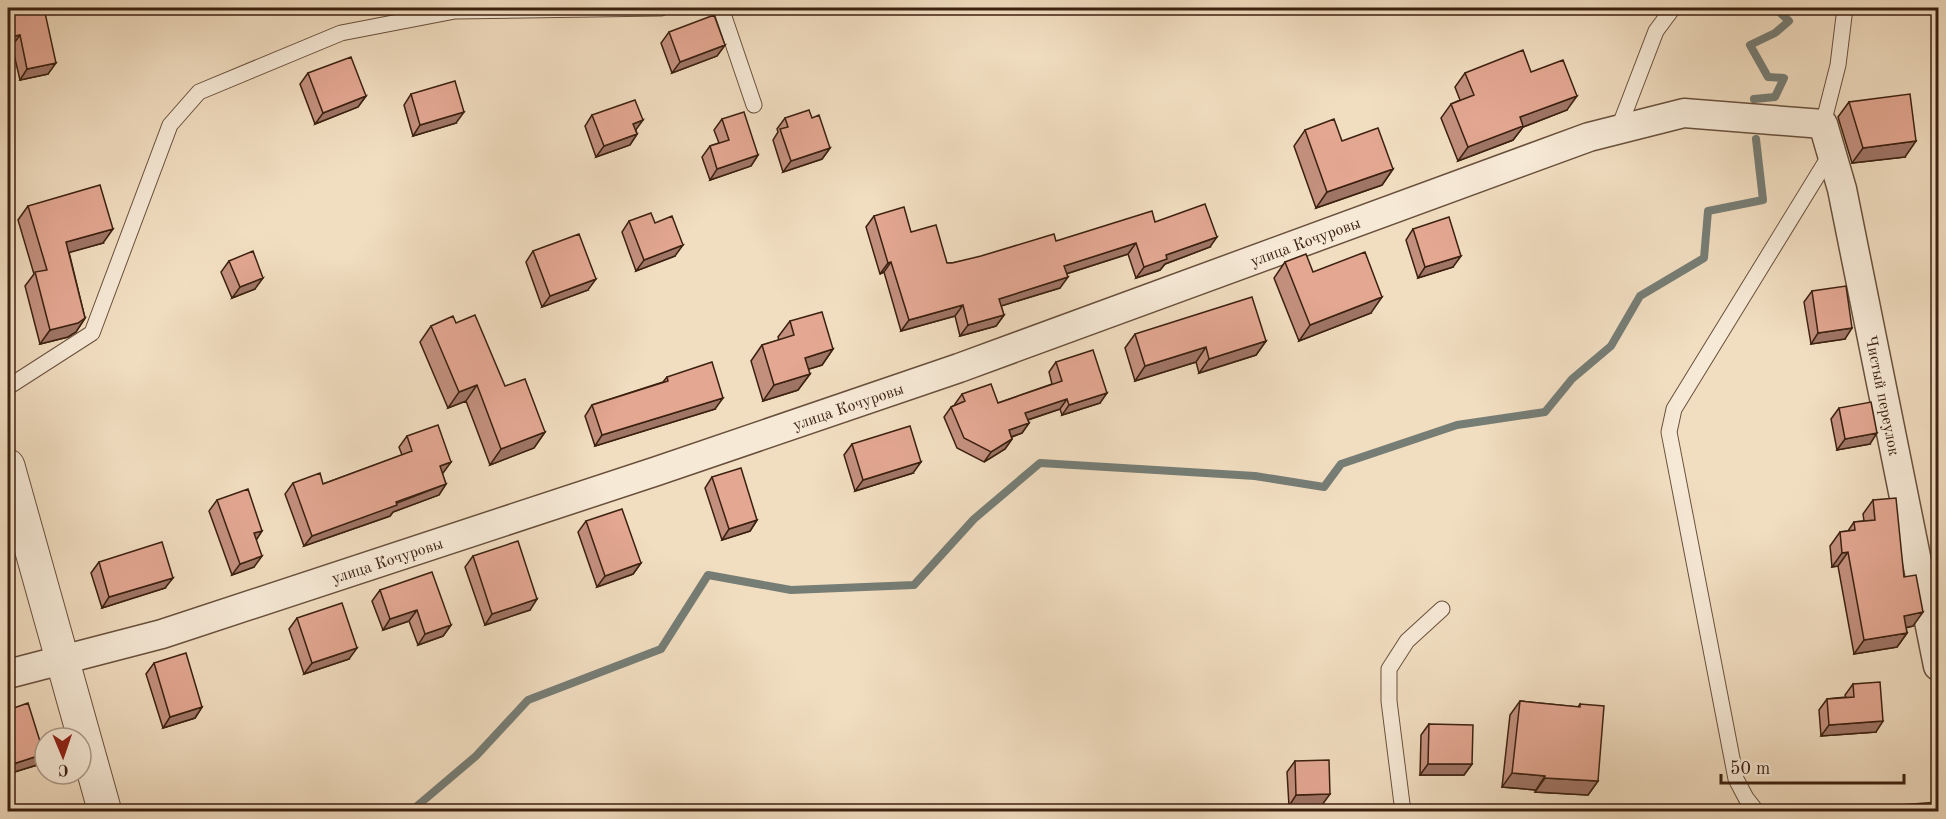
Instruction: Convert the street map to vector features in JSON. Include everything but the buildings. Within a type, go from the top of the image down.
[{"type":"street","name":"улица Кочуровы","points":[[8,674],[162,634],[959,369],[1578,141],[1684,113],[1823,124]]},
{"type":"street","name":"Чистый переулок","points":[[1823,124],[1830,155],[1842,189],[1938,666]]},
{"type":"street","points":[[8,466],[105,812]]},
{"type":"lane","points":[[8,387],[92,333],[170,125],[199,92],[341,33],[455,11],[661,8]]},
{"type":"lane","points":[[721,8],[754,105]]},
{"type":"lane","points":[[1618,130],[1656,31],[1672,8]]},
{"type":"lane","points":[[1823,124],[1838,65],[1845,8]]},
{"type":"lane","points":[[1757,812],[1736,779],[1669,432],[1674,409],[1830,155]]},
{"type":"lane","points":[[1403,812],[1389,701],[1389,669],[1407,641],[1442,609]]},
{"type":"waterway","points":[[1754,99],[1775,97],[1784,78],[1768,77],[1750,45],[1775,33],[1789,21],[1775,8]]},
{"type":"waterway","points":[[410,812],[476,756],[528,700],[661,649],[708,575],[791,590],[914,585],[974,519],[1040,463],[1255,476],[1324,487],[1341,464],[1457,425],[1545,412],[1572,379],[1611,346],[1640,296],[1704,258],[1708,211],[1763,200],[1756,139]]}]
